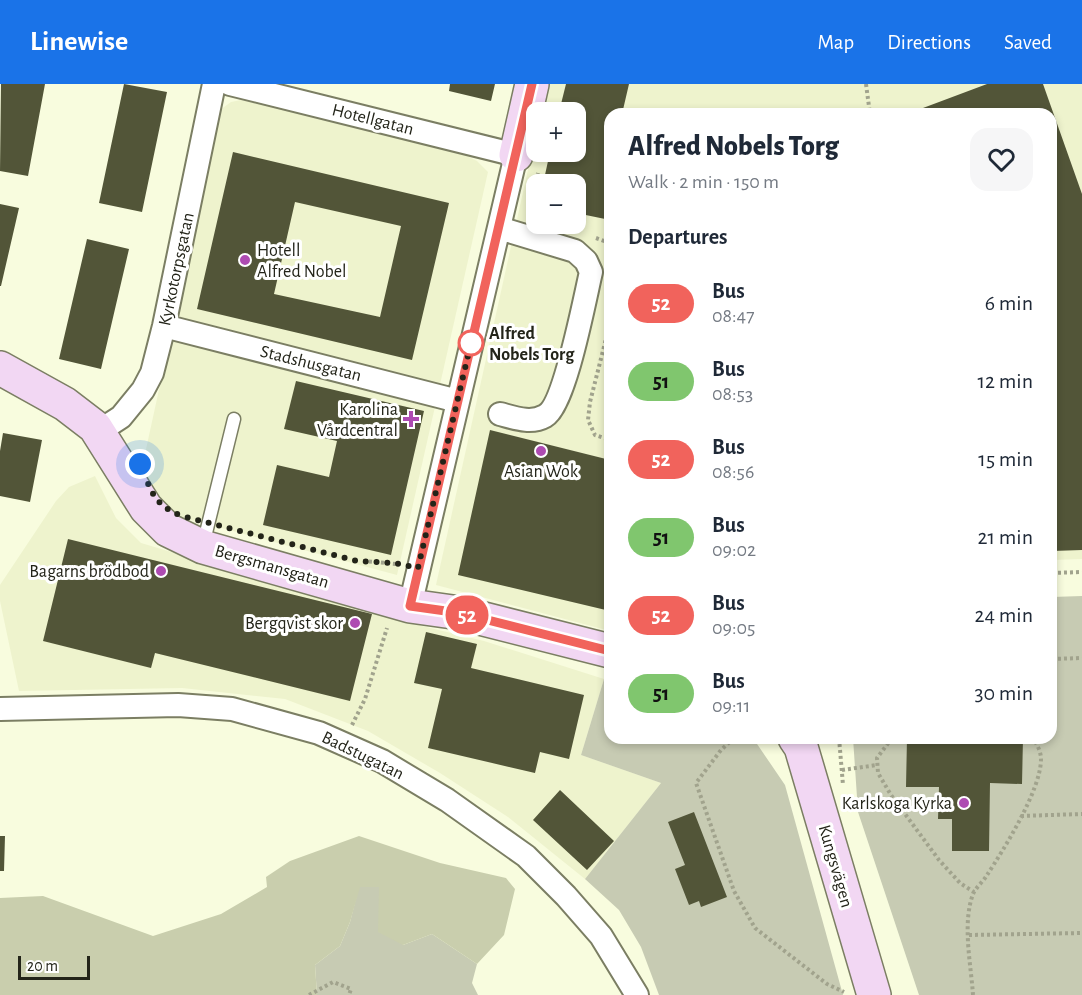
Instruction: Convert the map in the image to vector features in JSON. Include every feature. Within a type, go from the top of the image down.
[{"type":"street","name":"Kyrkotorpsgatan","points":[[98,432],[121,417],[143,390],[152,373],[164,326],[214,84]]},
{"type":"street","name":"Hotellgatan","points":[[230,84],[526,158]]},
{"type":"street","points":[[531,102],[532,84]]},
{"type":"street","points":[[403,603],[418,568],[499,228],[527,162]]},
{"type":"street","points":[[499,228],[575,251],[586,261],[591,272],[573,350],[554,406],[548,414],[539,418],[524,420],[500,414]]},
{"type":"street","name":"Stadshusgatan","points":[[164,326],[458,400]]},
{"type":"street","name":"Bergsmansgatan","points":[[0,368],[65,404],[95,427],[146,508],[168,530],[203,547],[403,603],[460,613],[604,649]]},
{"type":"street","name":"Badstugatan","points":[[0,709],[178,705],[232,709],[319,733],[382,761],[447,800],[526,856],[566,896],[601,936],[637,995]]},
{"type":"street","name":"Kungsvägen","points":[[799,744],[874,995]]},
{"type":"lane","points":[[203,547],[234,419]]},
{"type":"path","points":[[866,84],[869,108]]},
{"type":"path","points":[[604,347],[590,402],[588,420],[595,435],[604,438]]},
{"type":"path","points":[[357,561],[394,563],[418,568]]},
{"type":"path","points":[[1057,573],[1082,572]]},
{"type":"path","points":[[353,722],[365,699],[403,603]]},
{"type":"path","points":[[1057,659],[1082,658]]},
{"type":"path","points":[[728,744],[696,783],[734,891],[755,928],[827,984],[850,995]]},
{"type":"path","points":[[840,744],[841,761]]},
{"type":"path","points":[[888,744],[877,758],[878,773],[891,795],[939,860],[960,883],[974,892]]},
{"type":"path","points":[[973,995],[969,935],[970,909],[974,892],[986,877],[1030,798],[1040,772],[1041,757],[1036,744]]},
{"type":"path","points":[[842,770],[877,765]]},
{"type":"path","points":[[1021,816],[1082,813]]},
{"type":"path","points":[[969,935],[1082,933]]},
{"type":"path","points":[[309,995],[333,982],[351,989],[349,995]]},
{"type":"shaded area","points":[[546,84],[1082,84],[1082,559],[1057,560],[1057,108],[604,108],[604,629],[436,585],[526,179],[526,234],[586,234],[586,174],[527,174],[530,162],[586,162],[586,102],[542,102]]},
{"type":"shaded area","points":[[241,100],[459,152],[477,161],[488,172],[397,575],[173,515],[144,490],[143,463],[220,110],[231,102]]},
{"type":"shaded area","points":[[95,476],[116,518],[141,543],[418,625],[484,641],[604,679],[581,755],[661,783],[585,879],[508,817],[440,773],[368,731],[285,699],[182,688],[19,691],[0,601],[0,585],[56,501],[69,487]]},
{"type":"shaded area","points":[[1082,596],[1082,995],[919,995],[858,812],[853,744],[1057,744],[1057,597]]},
{"type":"shaded area","points":[[604,679],[604,744],[757,744],[785,785],[843,995],[659,995],[641,947],[619,910],[585,879],[661,783],[581,755]]},
{"type":"shaded area","points":[[359,836],[440,863],[506,878],[515,889],[504,935],[477,964],[432,934],[403,945],[378,932],[379,887],[360,887],[340,946],[315,965],[317,995],[0,995],[0,898],[43,896],[153,936],[221,914],[267,887],[266,877],[290,861]]},
{"type":"shaded area","points":[[379,886],[403,945],[432,934],[477,964],[472,983],[478,995],[317,995],[315,965],[340,946],[350,922],[359,887]]},
{"type":"building","points":[[1,84],[45,84],[28,176],[0,171]]},
{"type":"building","points":[[124,84],[167,92],[142,212],[99,203]]},
{"type":"building","points":[[450,84],[495,84],[491,101],[449,91]]},
{"type":"building","points":[[566,84],[629,84],[623,108],[604,108],[604,219],[586,215],[586,174],[545,174],[548,162],[586,162],[586,102],[562,102]]},
{"type":"building","points":[[987,84],[1043,84],[1052,108],[923,108]]},
{"type":"building","points":[[1057,123],[1082,194],[1082,550],[1057,551]]},
{"type":"building","name":"Hotell Alfred Nobel","points":[[233,152],[449,203],[412,360],[197,309]],"holes":[[[295,202],[401,226],[380,317],[274,294]]]},
{"type":"building","points":[[0,204],[19,208],[1,286],[0,286]]},
{"type":"building","points":[[87,239],[129,249],[101,369],[59,359]]},
{"type":"building","points":[[296,381],[424,411],[391,555],[263,525],[277,465],[329,477],[337,441],[284,429]]},
{"type":"building","points":[[490,430],[604,458],[604,610],[458,575]]},
{"type":"building","points":[[3,433],[42,440],[30,502],[0,496],[0,451]]},
{"type":"building","points":[[68,539],[372,614],[350,701],[155,653],[151,668],[43,641]]},
{"type":"building","points":[[426,632],[477,644],[471,668],[584,695],[569,759],[540,752],[535,773],[428,748],[442,689],[414,683]]},
{"type":"building","name":"Karlskoga Kyrka","points":[[907,744],[1023,744],[1022,784],[990,783],[989,851],[952,851],[952,819],[938,819],[939,787],[906,787]]},
{"type":"building","points":[[560,790],[614,841],[587,870],[533,820]]},
{"type":"building","points":[[694,812],[727,897],[701,907],[699,901],[689,905],[675,869],[685,865],[668,822]]},
{"type":"building","points":[[0,836],[5,836],[4,871],[0,871]]},
{"type":"bus line","name":"52","points":[[532,84],[410,606],[460,613],[604,649]]},
{"type":"place","name":"Hotell Alfred Nobel","points":[[245,260]]},
{"type":"place","name":"Alfred Nobels Torg","points":[[471,343]]},
{"type":"place","name":"Karolina Vårdcentral","points":[[411,419]]},
{"type":"place","name":"Asian Wok","points":[[541,451]]},
{"type":"place","name":"Bagarns brödbod","points":[[161,571]]},
{"type":"place","name":"Bergqvist skor","points":[[355,623]]},
{"type":"place","name":"Karlskoga Kyrka","points":[[964,803]]},
{"type":"route","points":[[140,464],[154,497],[166,510],[182,516],[357,561],[394,563],[418,568],[471,343]]}]
